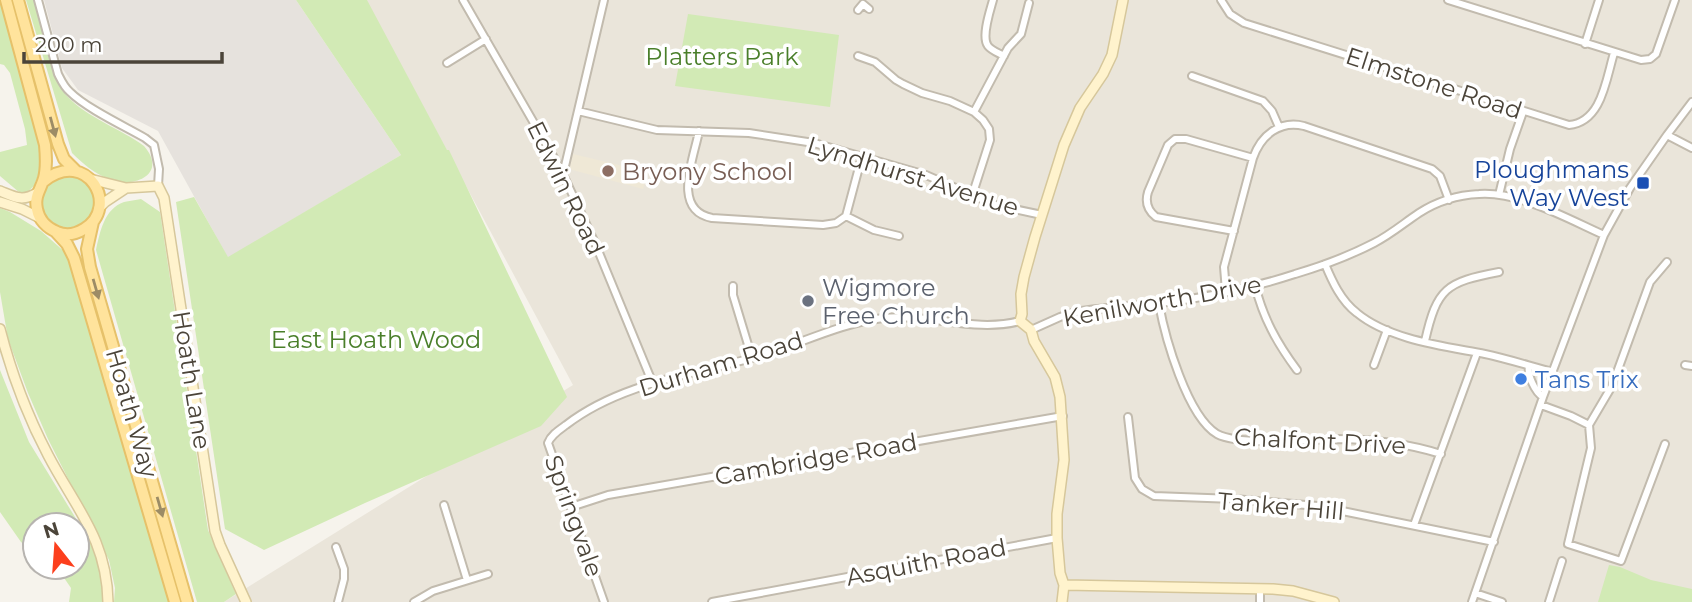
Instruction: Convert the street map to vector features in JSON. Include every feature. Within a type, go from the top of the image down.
[{"type":"main road","points":[[6,0],[45,145],[47,159],[44,181]]},
{"type":"main road","points":[[18,0],[64,159],[90,179],[97,191],[99,208],[93,222],[75,233],[57,232],[40,218],[36,206],[37,193],[50,176],[68,170],[77,171]]},
{"type":"main road","name":"Hoath Way","points":[[93,222],[87,249],[90,267],[187,602]]},
{"type":"main road","name":"Hoath Way","points":[[57,232],[74,258],[175,602]]},
{"type":"street","points":[[38,0],[58,74],[69,92],[154,145],[159,169],[158,186],[126,188],[90,179]]},
{"type":"street","name":"Edwin Road","points":[[463,0],[561,170],[595,243],[653,384]]},
{"type":"street","points":[[561,170],[565,166],[604,0]]},
{"type":"street","points":[[993,0],[986,41],[989,47],[1003,56]]},
{"type":"street","points":[[1062,602],[1064,585],[1056,538],[1064,460],[1063,416],[1055,377],[1034,341],[1031,330],[1020,321],[1021,294],[1064,145],[1074,120],[1107,68],[1117,37],[1123,0]]},
{"type":"street","name":"Elmstone Road","points":[[1222,0],[1227,11],[1238,21],[1569,125],[1588,118],[1596,109],[1615,53]]},
{"type":"street","points":[[1448,0],[1641,60],[1653,57],[1658,49],[1675,0]]},
{"type":"street","points":[[1586,44],[1599,0]]},
{"type":"street","points":[[974,112],[1003,56],[1021,34],[1029,3]]},
{"type":"street","points":[[862,4],[869,9]]},
{"type":"street","points":[[447,63],[486,39]]},
{"type":"street","points":[[858,56],[875,62],[896,80],[912,89],[974,112],[986,124],[990,140],[972,196]]},
{"type":"street","points":[[1192,76],[1264,101],[1279,127]]},
{"type":"street","points":[[1472,602],[1542,401],[1604,235],[1630,188],[1692,102]]},
{"type":"street","name":"Lyndhurst Avenue","points":[[578,111],[657,130],[749,133],[814,143],[926,175],[995,205],[1042,215]]},
{"type":"street","points":[[1499,195],[1510,149],[1523,112]]},
{"type":"street","points":[[1226,291],[1223,272],[1253,158],[1265,136],[1279,127],[1304,126],[1432,169],[1440,176],[1450,200]]},
{"type":"street","points":[[699,131],[687,192],[694,208],[705,216],[823,225],[836,223],[846,216],[862,156]]},
{"type":"street","points":[[1667,135],[1692,148]]},
{"type":"street","points":[[1234,231],[1156,217],[1146,203],[1148,192],[1166,149],[1175,139],[1192,140],[1253,158]]},
{"type":"street","name":"Hoath Lane","points":[[158,186],[167,214],[215,531],[246,602]]},
{"type":"street","points":[[99,208],[126,188]]},
{"type":"street","points":[[0,191],[20,198],[37,193]]},
{"type":"street","name":"Kenilworth Drive","points":[[1031,330],[1075,312],[1159,303],[1255,285],[1292,275],[1377,242],[1424,210],[1461,196],[1499,195],[1547,210],[1604,235]]},
{"type":"street","points":[[0,202],[40,218]]},
{"type":"street","points":[[846,216],[874,230],[899,236]]},
{"type":"street","points":[[1665,444],[1621,561],[1568,544],[1591,448],[1589,425],[1612,386],[1650,282],[1667,262]]},
{"type":"street","points":[[1325,264],[1337,290],[1354,311],[1387,330],[1553,372]]},
{"type":"street","points":[[1425,341],[1435,305],[1444,291],[1458,282],[1499,272]]},
{"type":"street","points":[[1255,285],[1270,329],[1297,370]]},
{"type":"street","points":[[733,286],[733,295],[752,358]]},
{"type":"street","name":"Chalfont Drive","points":[[1159,303],[1179,373],[1200,417],[1220,435],[1249,440],[1383,441],[1441,454]]},
{"type":"street","name":"Durham Road","points":[[555,433],[577,416],[626,393],[884,318],[992,326],[1020,321]]},
{"type":"street","points":[[0,329],[15,379],[34,426],[96,541],[106,573],[108,602]]},
{"type":"street","points":[[1374,365],[1387,330]]},
{"type":"street","points":[[1414,525],[1477,353]]},
{"type":"street","points":[[1529,366],[1528,373],[1542,401],[1589,425]]},
{"type":"street","name":"Cambridge Road","points":[[571,507],[608,495],[1063,416]]},
{"type":"street","name":"Tanker Hill","points":[[1128,417],[1135,478],[1142,489],[1154,496],[1318,506],[1493,542]]},
{"type":"street","name":"Springvale","points":[[555,433],[548,443],[604,602]]},
{"type":"street","points":[[444,505],[467,580]]},
{"type":"street","name":"Asquith Road","points":[[712,602],[1056,538]]},
{"type":"street","points":[[336,547],[344,569],[338,602]]},
{"type":"street","points":[[1549,602],[1562,561]]},
{"type":"street","points":[[414,602],[433,591],[488,573]]},
{"type":"street","points":[[1064,585],[1260,588],[1293,591],[1334,602]]},
{"type":"street","points":[[1260,588],[1260,602]]},
{"type":"street","points":[[1475,593],[1502,602]]},
{"type":"shaded area","points":[[44,0],[296,0],[401,155],[228,258],[158,131],[78,90],[62,68]]},
{"type":"shaded area","points":[[366,0],[1692,0],[1692,602],[224,602],[573,385]]},
{"type":"shaded area","name":"Bryony School","points":[[573,154],[648,172],[643,189],[569,169]]},
{"type":"green space","points":[[0,0],[40,140],[42,165],[34,186],[25,194],[20,193],[0,176],[0,152],[27,145],[10,73],[0,64]]},
{"type":"green space","points":[[26,0],[35,0],[47,51],[61,88],[84,110],[144,146],[151,156],[152,165],[150,172],[144,177],[128,182],[109,179],[89,168],[72,153]]},
{"type":"green space","name":"East Hoath Wood","points":[[296,0],[367,0],[449,150],[567,397],[541,426],[264,550],[225,529],[176,202],[194,197],[228,257],[401,155]]},
{"type":"green space","name":"Platters Park","points":[[688,14],[839,35],[830,107],[675,86]]},
{"type":"green space","points":[[67,176],[86,184],[94,203],[86,222],[67,230],[48,222],[40,203],[48,184]]},
{"type":"green space","points":[[141,199],[160,212],[208,530],[236,594],[224,602],[197,602],[96,250],[104,222],[112,210],[124,202]]},
{"type":"green space","points":[[0,208],[41,231],[66,253],[125,441],[170,602],[114,602],[115,588],[109,560],[91,524],[91,511],[84,511],[28,393],[8,339],[0,292]]},
{"type":"green space","points":[[0,370],[29,442],[71,511],[21,511],[21,542],[0,512]]},
{"type":"green space","points":[[91,543],[97,553],[103,580],[103,602],[69,602],[71,588],[66,581],[91,581]]},
{"type":"green space","points":[[1609,565],[1651,580],[1692,589],[1692,602],[1598,602]]},
{"type":"place","name":"Bryony School","points":[[608,171]]},
{"type":"place","name":"Ploughmans Way West","points":[[1643,183]]},
{"type":"place","name":"Wigmore Free Church","points":[[808,301]]},
{"type":"place","name":"Tans Trix","points":[[1521,379]]}]
